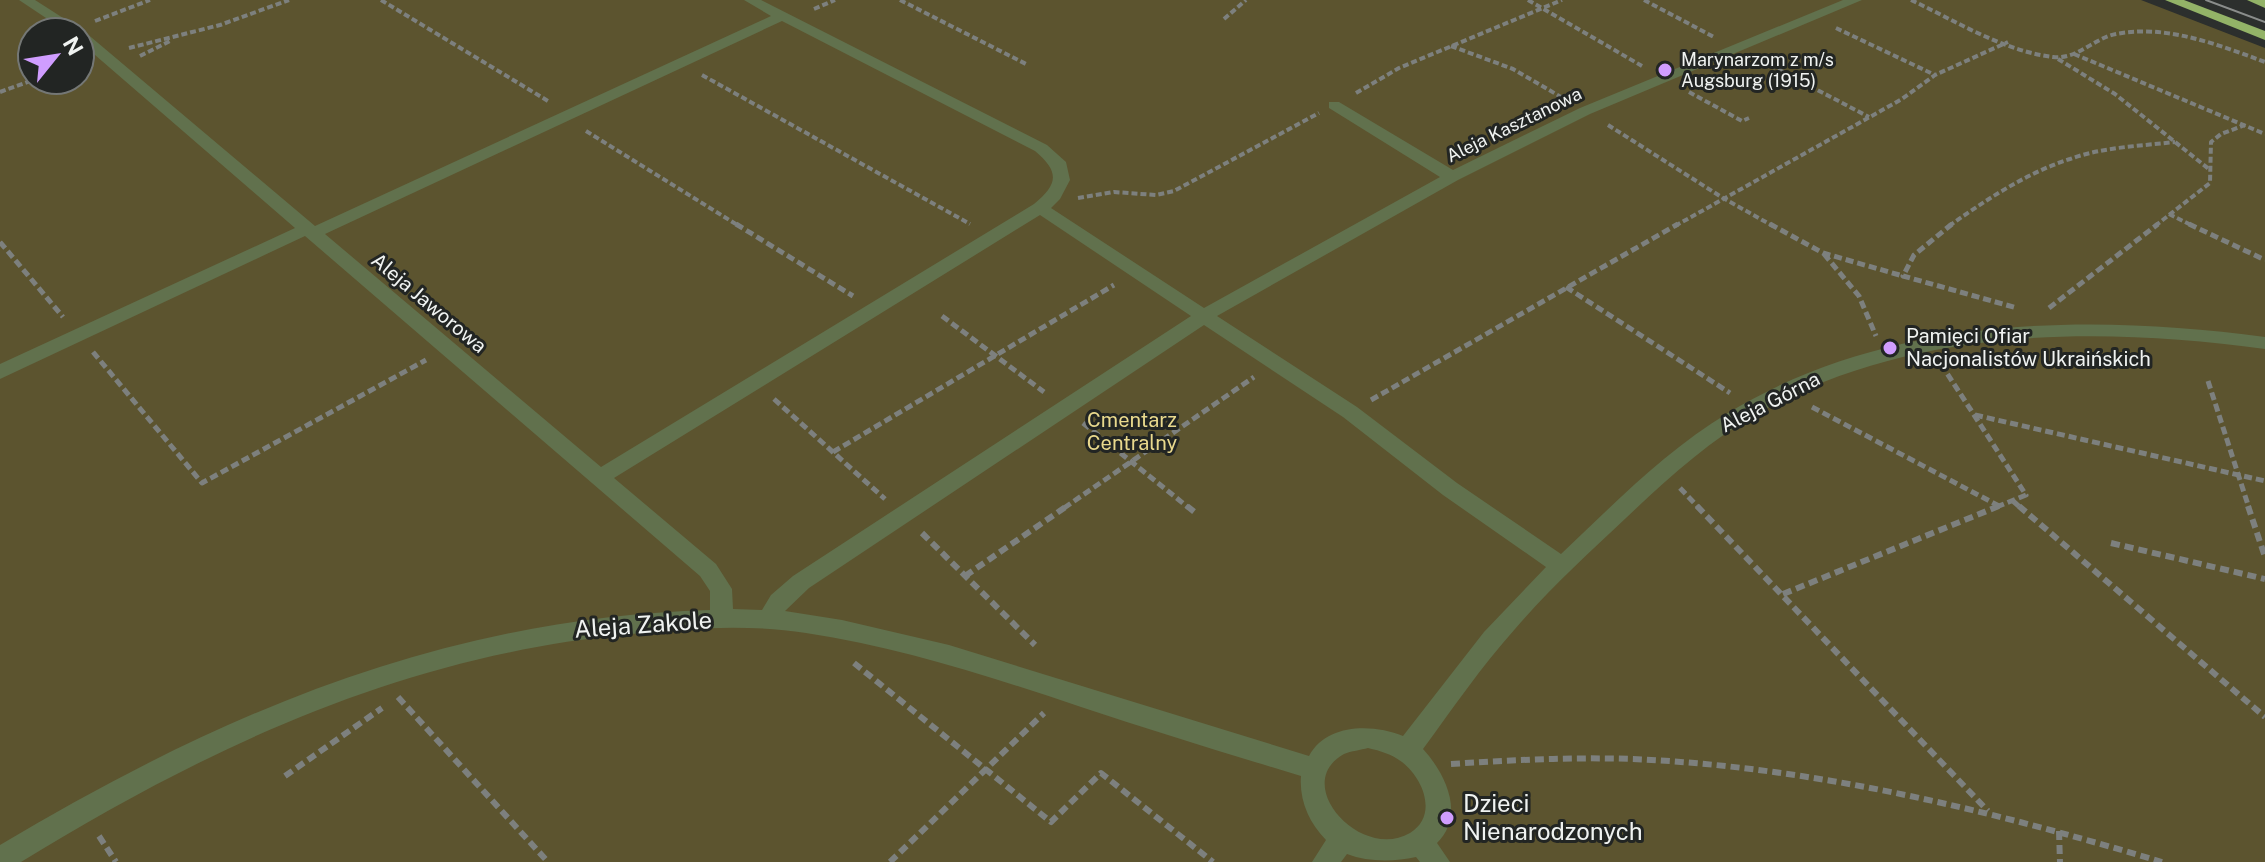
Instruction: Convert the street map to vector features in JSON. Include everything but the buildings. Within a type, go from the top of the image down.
[{"type":"main road","points":[[2172,0],[2265,36]]},
{"type":"main road","points":[[2254,0],[2265,4]]},
{"type":"street","name":"Aleja Jaworowa","points":[[26,0],[51,16]]},
{"type":"street","points":[[600,477],[1043,206],[1054,196],[1062,180],[1062,171],[1051,155],[751,0]]},
{"type":"street","name":"Aleja Kasztanowa","points":[[768,620],[779,601],[801,582],[1236,295],[1452,177],[1585,111],[1855,0]]},
{"type":"street","points":[[0,372],[782,16]]},
{"type":"street","name":"Aleja Jaworowa","points":[[96,48],[708,570],[721,589],[722,619]]},
{"type":"street","points":[[1334,105],[1452,177]]},
{"type":"street","points":[[1043,206],[1350,412],[1450,489],[1562,566]]},
{"type":"street","name":"Aleja Górna","points":[[1408,749],[1493,637],[1562,566],[1693,445],[1782,392],[1815,377],[1885,356],[1983,337],[2066,331],[2166,333],[2265,343]]},
{"type":"street","name":"Aleja Zakole","points":[[0,860],[82,809],[179,758],[268,717],[378,674],[434,658],[563,631],[636,622],[768,620],[877,636],[1315,769]]},
{"type":"street","points":[[1353,738],[1378,738],[1408,749],[1427,767],[1438,795],[1438,810],[1428,852],[1380,853],[1363,850],[1342,840],[1326,826],[1317,812],[1312,793],[1315,769],[1328,751],[1353,738]]},
{"type":"street","points":[[1325,862],[1342,840]]},
{"type":"path","points":[[96,23],[150,0]]},
{"type":"path","points":[[104,54],[181,35],[289,0]]},
{"type":"path","points":[[381,0],[874,309]]},
{"type":"path","points":[[900,0],[1026,64]]},
{"type":"path","points":[[1224,19],[1246,0]]},
{"type":"path","points":[[1043,206],[1104,193],[1156,195],[1174,191],[1399,68],[1562,0]]},
{"type":"path","points":[[1911,0],[2008,42],[2057,58],[2115,94],[2210,170]]},
{"type":"path","points":[[1812,17],[1935,75]]},
{"type":"path","points":[[2057,58],[2103,37],[2138,32],[2179,37],[2265,62]]},
{"type":"path","points":[[119,68],[181,35]]},
{"type":"path","points":[[1350,412],[1902,99],[1935,75],[2008,42]]},
{"type":"path","points":[[1450,46],[1513,69],[1723,198],[1823,253],[2040,315],[2066,331]]},
{"type":"path","points":[[2073,53],[2265,134]]},
{"type":"path","points":[[681,63],[993,237]]},
{"type":"path","points":[[2040,315],[2210,183],[2211,142],[2221,134],[2245,125]]},
{"type":"path","points":[[1903,276],[1916,251],[1978,207],[2043,169],[2104,150],[2175,142]]},
{"type":"path","points":[[2169,214],[2265,260]]},
{"type":"path","points":[[0,242],[202,483],[448,348]]},
{"type":"path","points":[[1823,253],[1859,296],[1885,356]]},
{"type":"path","points":[[833,452],[1136,271]]},
{"type":"path","points":[[1566,287],[1753,407]]},
{"type":"path","points":[[1783,594],[2026,495],[1929,346]]},
{"type":"path","points":[[965,576],[1274,363]]},
{"type":"path","points":[[2208,381],[2265,557]]},
{"type":"path","points":[[1782,392],[1999,506]]},
{"type":"path","points":[[1974,415],[2265,481]]},
{"type":"path","points":[[1663,470],[1989,811]]},
{"type":"path","points":[[2013,501],[2265,717]]},
{"type":"path","points":[[2111,543],[2265,579]]},
{"type":"path","points":[[854,663],[1051,822],[1101,773],[1213,862]]},
{"type":"path","points":[[378,674],[548,862]]},
{"type":"path","points":[[890,862],[1066,692]]},
{"type":"path","points":[[285,776],[398,697]]},
{"type":"path","points":[[1427,767],[1539,758],[1706,764],[1822,777],[1947,800],[2162,862]]},
{"type":"path","points":[[95,829],[116,862]]},
{"type":"path","points":[[2059,831],[2060,862]]},
{"type":"green space","name":"Cmentarz Centralny","points":[[0,0],[2141,0],[2265,48],[2265,862],[0,862]]},
{"type":"tram line","points":[[2206,0],[2265,22]]},
{"type":"place","name":"Marynarzom z m/s Augsburg (1915)","points":[[1665,70]]},
{"type":"place","name":"Pamięci Ofiar Nacjonalistów Ukraińskich","points":[[1890,348]]},
{"type":"place","name":"Dzieci Nienarodzonych","points":[[1447,818]]}]
